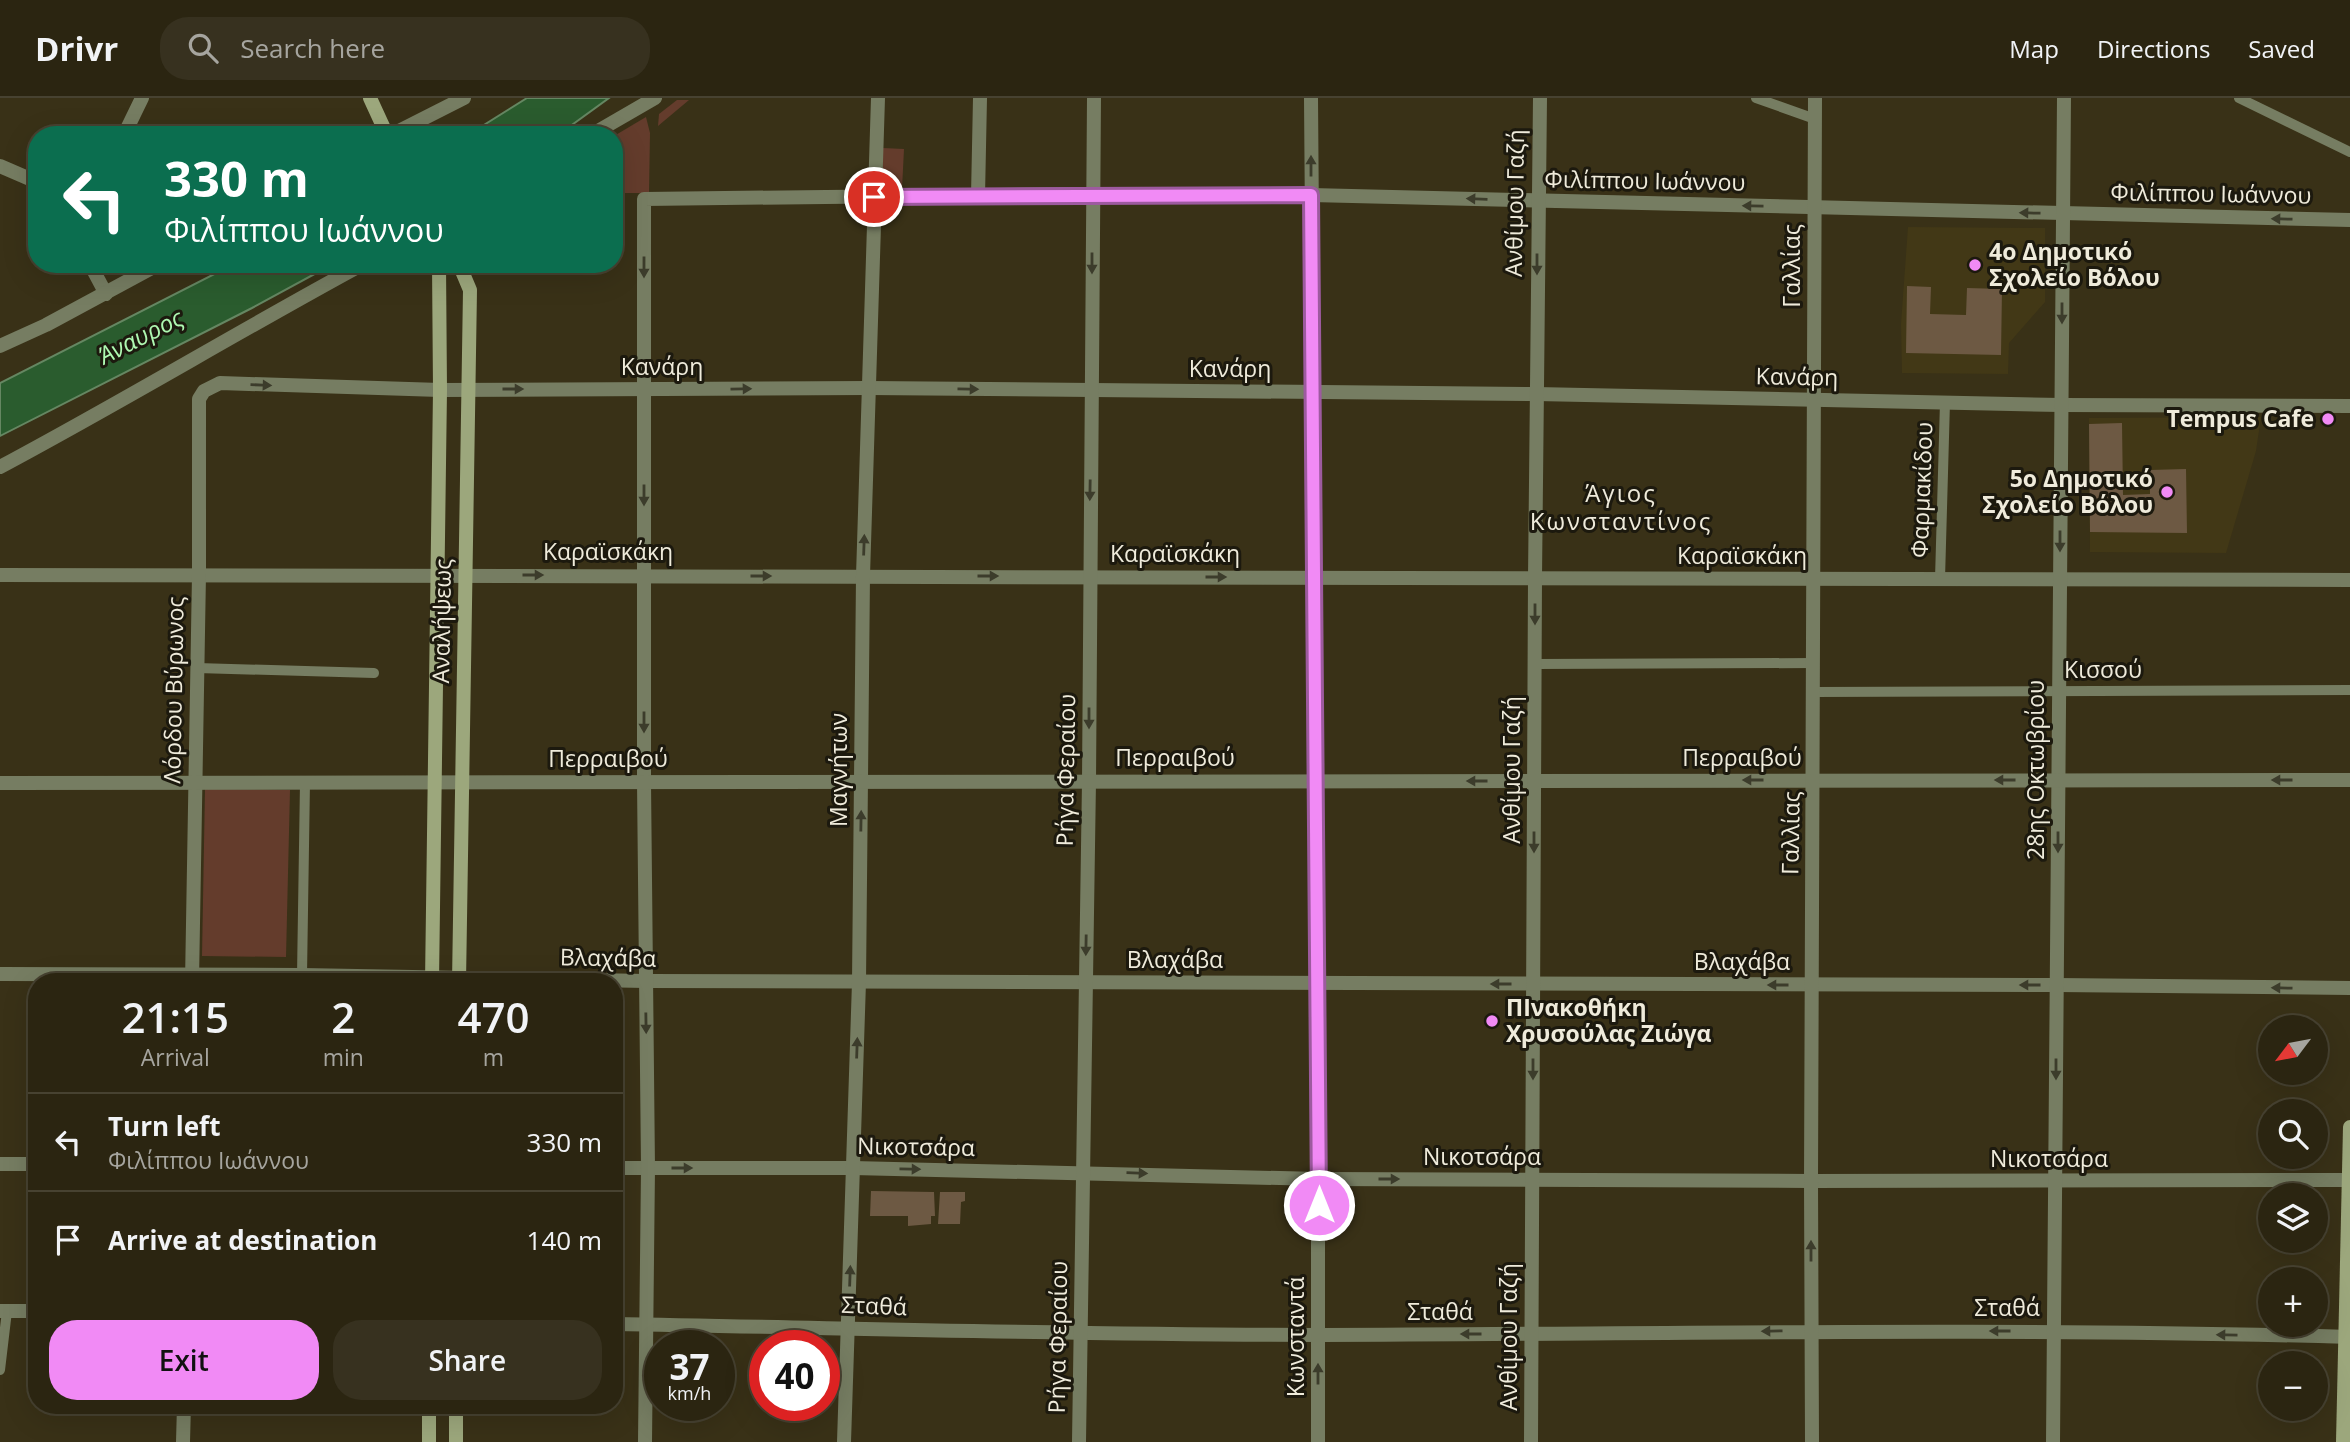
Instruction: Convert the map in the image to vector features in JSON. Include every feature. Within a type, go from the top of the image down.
[{"type":"main road","points":[[370,98],[384,126]]},
{"type":"main road","name":"Αναλήψεως","points":[[432,973],[439,273]]},
{"type":"main road","name":"Αναλήψεως","points":[[459,973],[470,290],[463,273]]},
{"type":"main road","points":[[2343,1442],[2350,1127]]},
{"type":"main road","points":[[429,1414],[429,1442]]},
{"type":"main road","points":[[456,1414],[456,1442]]},
{"type":"street","points":[[128,126],[142,98]]},
{"type":"street","points":[[407,126],[464,98]]},
{"type":"street","points":[[606,126],[654,98]]},
{"type":"street","name":"Μαγνήτων","points":[[844,1442],[859,982],[863,576],[877,98]]},
{"type":"street","points":[[978,195],[980,98]]},
{"type":"street","name":"Ρήγα Φεραίου","points":[[1079,1442],[1089,781],[1094,98]]},
{"type":"street","name":"Κωνσταντά","points":[[1311,98],[1318,983],[1318,1442]]},
{"type":"street","name":"Ανθίμου Γαζή","points":[[1531,1442],[1540,98]]},
{"type":"street","name":"Γαλλίας","points":[[1812,1442],[1815,98]]},
{"type":"street","name":"28ης Οκτωβρίου","points":[[2053,1442],[2064,98]]},
{"type":"street","points":[[0,166],[28,178]]},
{"type":"street","name":"Φιλίππου Ιωάννου","points":[[645,390],[644,199],[1092,194],[1311,195],[2350,220]]},
{"type":"street","points":[[95,273],[106,294]]},
{"type":"street","points":[[0,346],[143,273]]},
{"type":"street","points":[[0,467],[83,423],[347,273]]},
{"type":"street","name":"Κανάρη","points":[[199,399],[204,391],[220,383],[440,390],[869,388],[1536,394],[2061,405],[2350,406]]},
{"type":"street","points":[[645,390],[643,575],[648,1168],[645,1442]]},
{"type":"street","name":"Λόρδου Βύρωνος","points":[[192,973],[199,574],[199,399]]},
{"type":"street","name":"Καραϊσκάκη","points":[[0,575],[2350,580]]},
{"type":"street","name":"Περραιβού","points":[[0,783],[2350,780]]},
{"type":"street","name":"Βλαχάβα","points":[[0,974],[28,975]]},
{"type":"street","name":"Βλαχάβα","points":[[623,981],[2350,988]]},
{"type":"street","points":[[0,1164],[28,1164]]},
{"type":"street","name":"Νικοτσάρα","points":[[623,1168],[853,1168],[1319,1179],[2350,1180]]},
{"type":"street","points":[[3,1311],[28,1311]]},
{"type":"street","name":"Σταθά","points":[[623,1324],[1080,1334],[2054,1331],[2347,1337]]},
{"type":"street","points":[[183,1442],[184,1414]]},
{"type":"lane","points":[[1756,98],[1815,119]]},
{"type":"lane","points":[[2239,98],[2350,152]]},
{"type":"lane","name":"Φαρμακίδου","points":[[1940,579],[1945,402]]},
{"type":"lane","points":[[1535,664],[1814,663]]},
{"type":"lane","points":[[197,668],[374,673]]},
{"type":"lane","name":"Κισσού","points":[[1814,692],[2350,690]]},
{"type":"lane","points":[[302,973],[305,782]]},
{"type":"lane","points":[[0,1370],[3,1311]]},
{"type":"shaded area","points":[[677,100],[689,100],[658,126],[659,114]]},
{"type":"shaded area","points":[[646,117],[650,133],[649,193],[623,193],[623,131]]},
{"type":"shaded area","points":[[883,148],[904,149],[902,189],[882,188]]},
{"type":"shaded area","name":"4ο Δημοτικό Σχολείο Βόλου","points":[[1908,227],[2045,228],[2045,302],[2009,343],[2008,374],[1902,373],[1901,324]]},
{"type":"shaded area","name":"5ο Δημοτικό Σχολείο Βόλου","points":[[2261,417],[2256,451],[2226,553],[2090,552],[2089,418]]},
{"type":"shaded area","points":[[205,789],[290,790],[286,957],[202,956]]},
{"type":"water","points":[[527,98],[609,98],[570,126],[482,126]]},
{"type":"water","name":"Άναυρος","points":[[216,273],[316,273],[0,436],[0,383]]},
{"type":"building","points":[[1907,286],[1931,287],[1930,314],[1966,315],[1967,288],[2002,289],[2001,355],[1906,353]]},
{"type":"building","points":[[2122,423],[2123,495],[2150,494],[2150,470],[2186,469],[2187,533],[2090,532],[2089,424]]},
{"type":"building","points":[[871,1191],[934,1192],[935,1216],[931,1216],[931,1224],[908,1226],[908,1216],[870,1216]]},
{"type":"building","points":[[940,1192],[965,1192],[965,1201],[961,1202],[960,1224],[938,1224]]},
{"type":"place","name":"4ο Δημοτικό Σχολείο Βόλου","points":[[1975,265]]},
{"type":"place","name":"Tempus Cafe","points":[[2328,419]]},
{"type":"place","name":"5ο Δημοτικό Σχολείο Βόλου","points":[[2167,492]]},
{"type":"place","name":"ΠΙνακοθήκη Χρυσούλας Ζιώγα","points":[[1492,1021]]},
{"type":"district","name":"Άγιος Κωνσταντίνος","points":[[1621,508]]},
{"type":"route","points":[[874,197],[1311,195],[1319,1205]]}]
